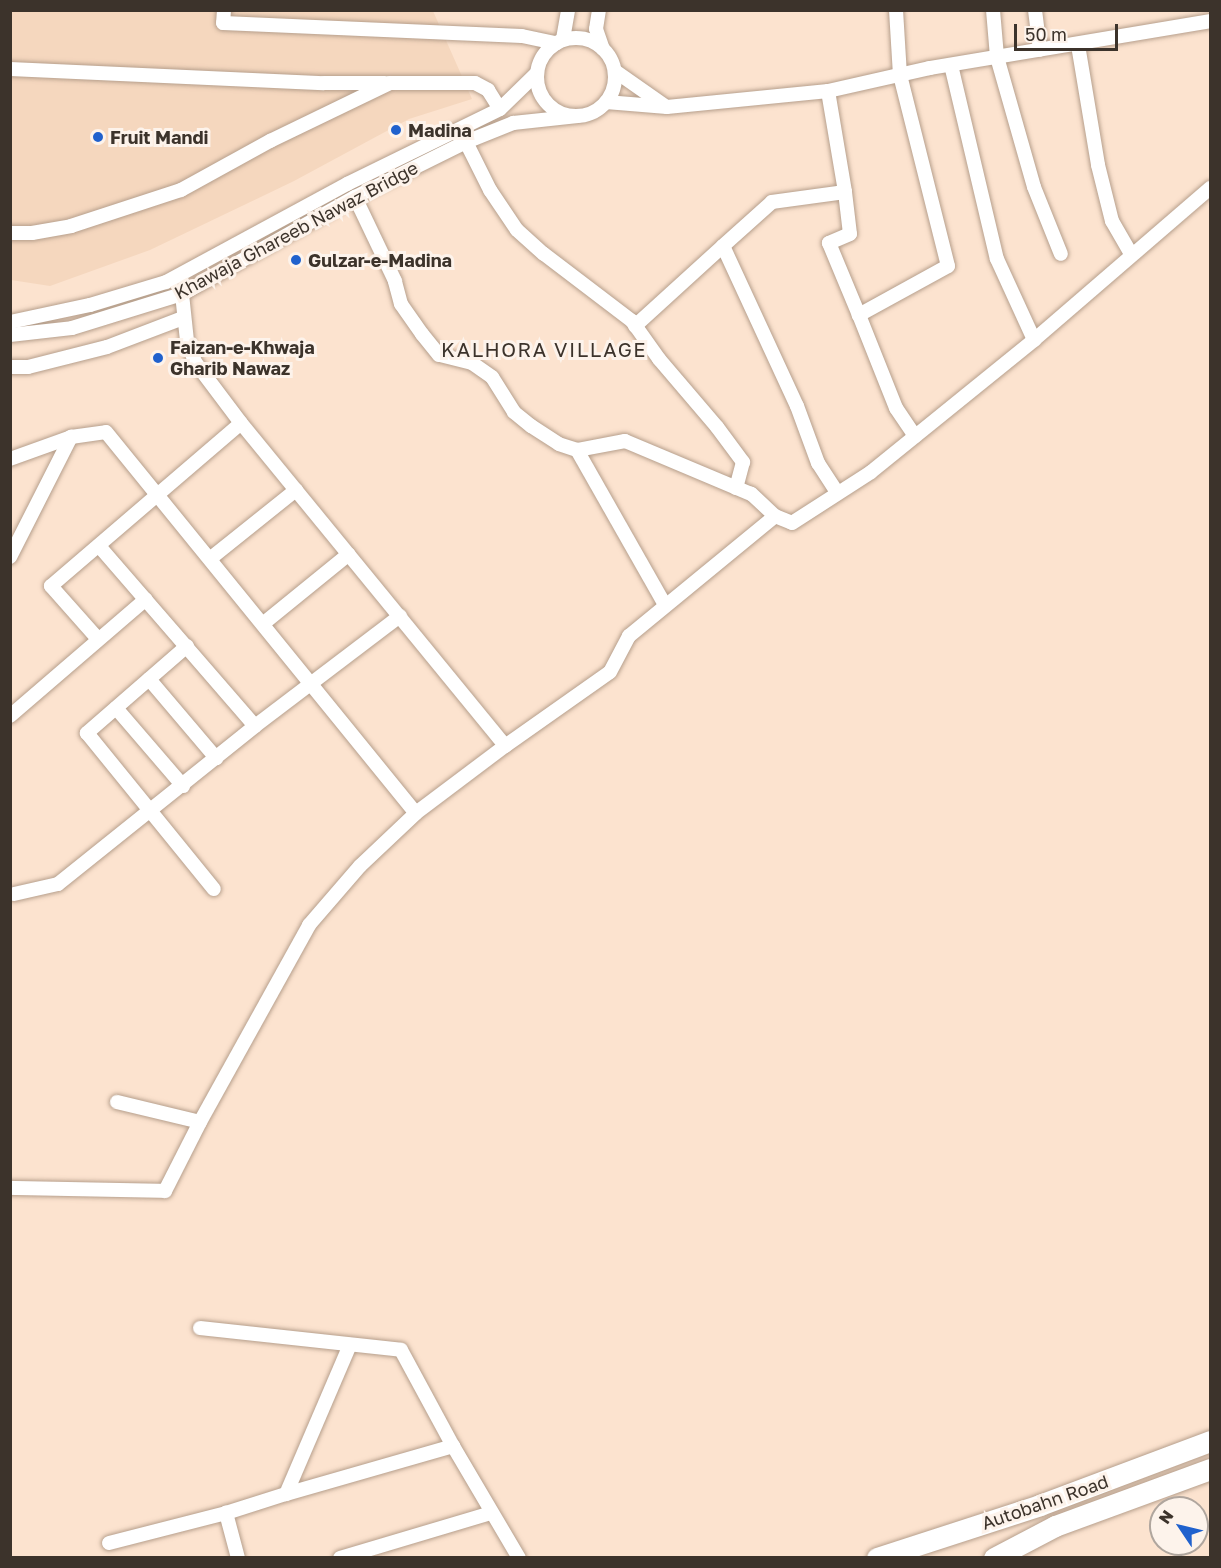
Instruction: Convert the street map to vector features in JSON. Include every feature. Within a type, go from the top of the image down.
[{"type":"highway","name":"Autobahn Road","points":[[888,1556],[1084,1490],[1210,1441]]},
{"type":"highway","name":"Autobahn Road","points":[[994,1557],[1055,1526],[1210,1469]]},
{"type":"street","points":[[224,10],[223,23],[522,36],[559,41],[580,38],[593,41],[603,49]]},
{"type":"street","points":[[568,10],[559,41],[539,62],[536,74],[537,87],[543,99],[553,109],[565,115],[578,116],[598,109],[606,102],[615,82],[615,71]]},
{"type":"street","points":[[599,10],[596,29],[603,49],[615,71],[667,107]]},
{"type":"street","points":[[859,315],[948,266],[900,75],[896,10]]},
{"type":"street","points":[[993,10],[997,57],[1034,187],[1061,254]]},
{"type":"street","points":[[1035,10],[1040,50]]},
{"type":"street","points":[[606,102],[667,107],[828,90],[951,65],[1210,21]]},
{"type":"street","points":[[1078,45],[1098,165],[1109,210],[1112,221],[1132,255]]},
{"type":"street","points":[[951,65],[998,259],[1034,340]]},
{"type":"street","points":[[10,69],[324,83],[475,83],[488,90],[500,109]]},
{"type":"street","name":"Khawaja Ghareeb Nawaz Bridge","points":[[10,322],[90,305],[166,282],[348,184],[500,109],[536,74]]},
{"type":"street","points":[[10,233],[32,233],[70,226],[181,190],[270,141],[390,83]]},
{"type":"street","points":[[828,90],[850,234],[829,243],[897,408],[915,436]]},
{"type":"street","name":"Khawaja Ghareeb Nawaz Bridge","points":[[10,335],[72,328],[182,294],[355,197],[466,142],[513,123],[578,116]]},
{"type":"street","points":[[466,142],[490,189],[517,230],[635,326],[659,359],[744,462],[736,488]]},
{"type":"street","points":[[355,197],[395,281],[401,304],[439,355],[471,363],[492,377],[514,412],[531,426],[559,444],[577,450],[625,441],[751,494],[775,516],[792,523],[871,472],[1034,340],[1210,188]]},
{"type":"street","points":[[635,326],[772,202],[845,192]]},
{"type":"street","points":[[723,246],[797,406],[818,463],[837,492]]},
{"type":"street","points":[[182,294],[187,341],[195,362],[241,423],[505,746]]},
{"type":"street","points":[[10,367],[28,367],[107,347],[183,318]]},
{"type":"street","points":[[98,639],[51,586],[241,423]]},
{"type":"street","points":[[10,459],[71,437],[106,432],[264,623],[416,813]]},
{"type":"street","points":[[10,557],[71,437]]},
{"type":"street","points":[[577,450],[665,605]]},
{"type":"street","points":[[211,558],[296,490]]},
{"type":"street","points":[[10,1188],[165,1191],[200,1122],[309,925],[360,866],[416,813],[505,746],[610,672],[629,636],[775,516]]},
{"type":"street","points":[[99,546],[255,726]]},
{"type":"street","points":[[264,623],[349,554]]},
{"type":"street","points":[[10,716],[146,599]]},
{"type":"street","points":[[14,894],[58,884],[255,726],[400,616]]},
{"type":"street","points":[[187,645],[87,733],[214,889]]},
{"type":"street","points":[[149,679],[216,758]]},
{"type":"street","points":[[116,708],[183,786]]},
{"type":"street","points":[[117,1102],[200,1122]]},
{"type":"street","points":[[200,1328],[402,1350],[453,1446],[519,1557]]},
{"type":"street","points":[[286,1494],[350,1345]]},
{"type":"street","points":[[109,1543],[225,1513],[453,1446]]},
{"type":"street","points":[[225,1513],[238,1557]]},
{"type":"street","points":[[340,1557],[491,1513]]},
{"type":"shaded area","points":[[10,11],[433,11],[472,99],[409,119],[294,181],[150,250],[50,286],[11,280]]},
{"type":"place","name":"Madina","points":[[396,130]]},
{"type":"place","name":"Fruit Mandi","points":[[98,137]]},
{"type":"place","name":"Gulzar-e-Madina","points":[[296,260]]},
{"type":"place","name":"Faizan-e-Khwaja Gharib Nawaz","points":[[158,358]]},
{"type":"district","name":"KALHORA VILLAGE","points":[[544,349]]}]
